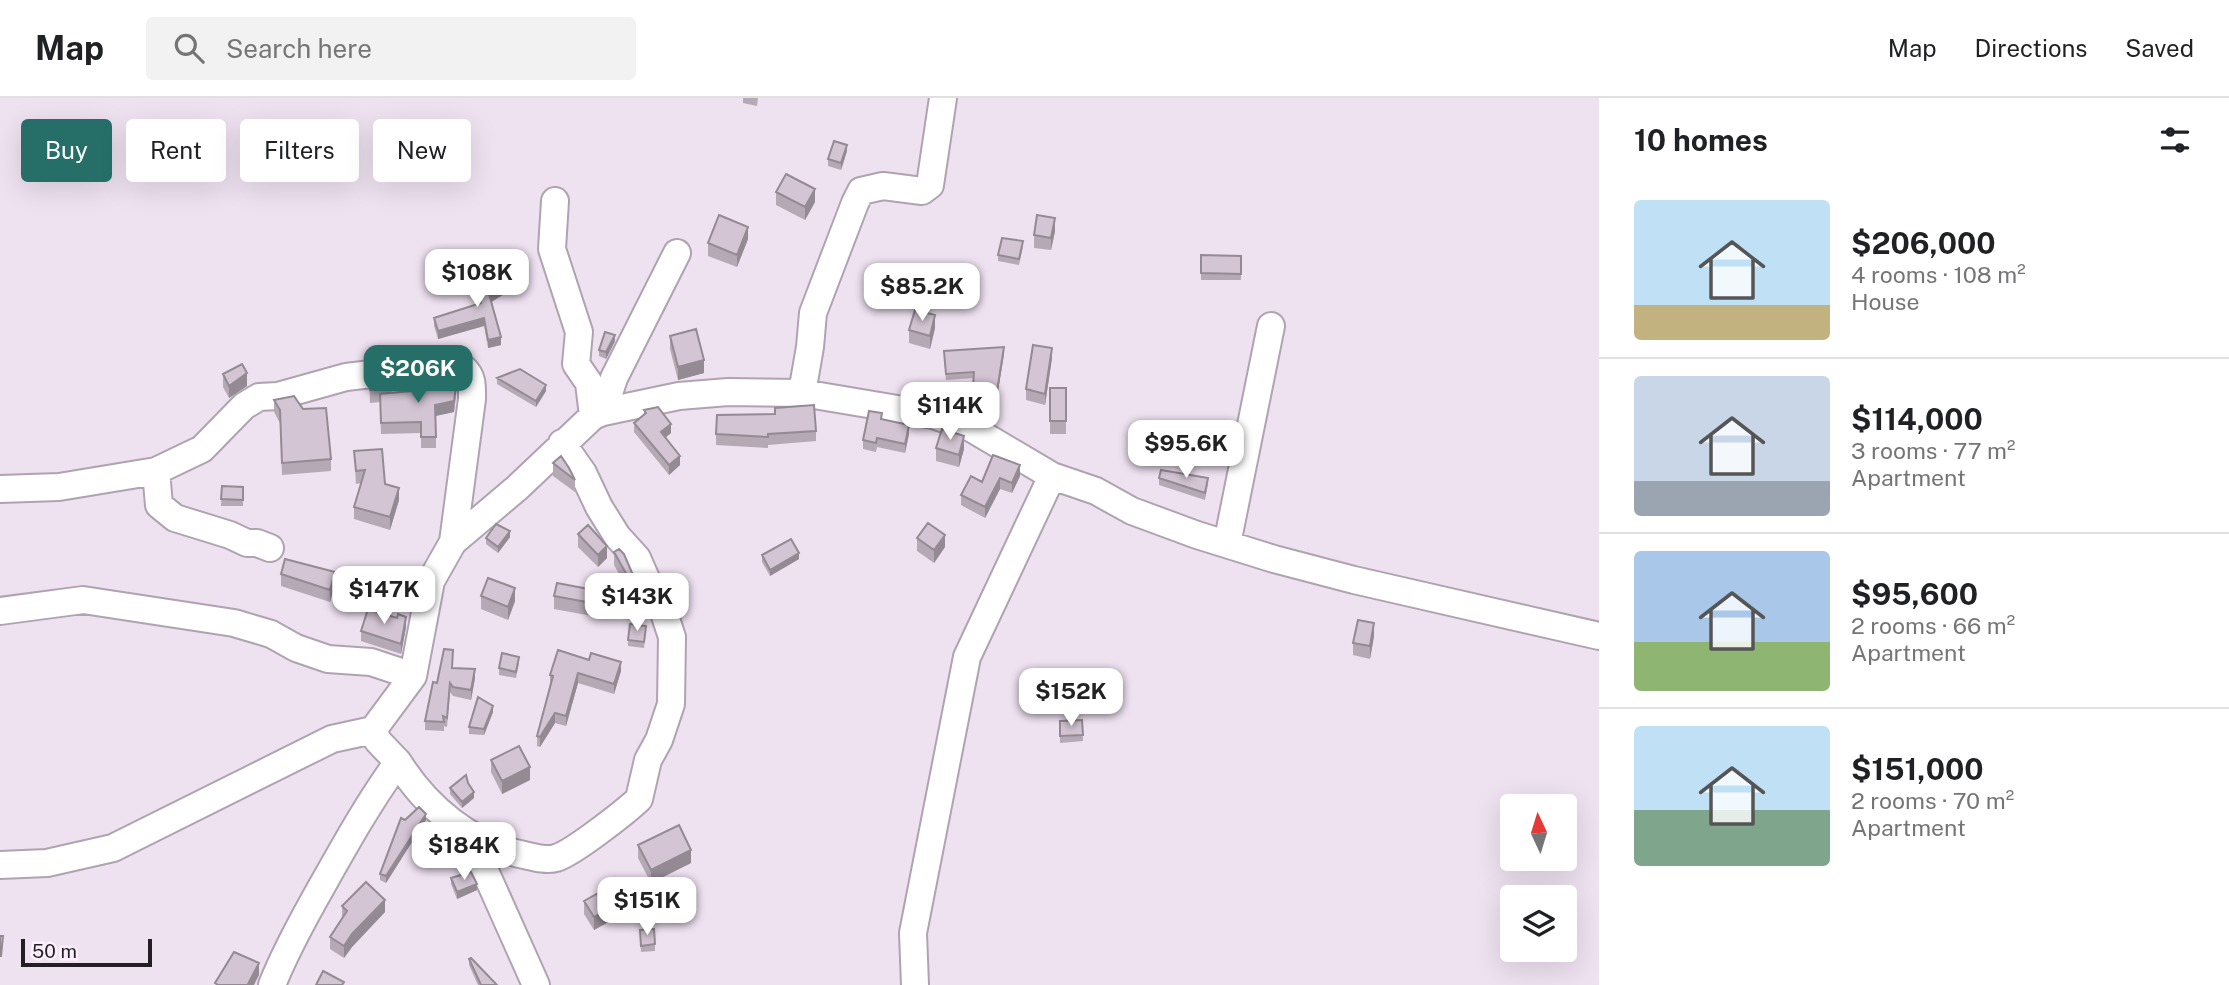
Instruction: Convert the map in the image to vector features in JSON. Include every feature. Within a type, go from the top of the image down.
[{"type":"street","points":[[802,393],[813,313],[855,203],[861,191],[883,186],[922,191],[930,185],[943,98]]},
{"type":"street","points":[[555,201],[552,249],[579,332],[576,364],[589,383],[598,414]]},
{"type":"street","points":[[598,414],[677,253]]},
{"type":"street","points":[[1227,544],[1271,326]]},
{"type":"street","points":[[0,489],[59,487],[156,471],[202,449],[244,406],[259,397],[278,396],[346,377],[431,367],[464,369],[470,374],[472,399],[453,542]]},
{"type":"street","points":[[0,865],[47,863],[113,848],[332,739],[373,730],[413,676],[431,581],[453,542],[598,414],[679,396],[728,392],[802,393],[860,400],[933,415],[971,428],[1052,476],[1096,491],[1132,511],[1227,544],[1354,580],[1599,636]]},
{"type":"street","points":[[373,730],[378,741],[398,762],[421,795],[469,835],[501,850],[555,859],[580,844],[639,799],[648,760],[659,740],[671,704],[672,637],[662,607],[637,558],[617,536],[583,473],[562,443]]},
{"type":"street","points":[[156,471],[159,505],[175,518],[247,543],[257,543],[270,548]]},
{"type":"street","points":[[915,985],[913,933],[967,657],[1052,476]]},
{"type":"street","points":[[0,611],[83,600],[234,623],[255,628],[296,648],[328,659],[371,662],[413,676]]},
{"type":"street","points":[[272,985],[294,935],[330,869],[398,762]]},
{"type":"street","points":[[469,835],[536,985]]},
{"type":"building","points":[[834,141],[847,145],[841,163],[828,159]]},
{"type":"building","points":[[786,174],[815,189],[805,207],[776,192]]},
{"type":"building","points":[[719,215],[748,227],[737,255],[708,243]]},
{"type":"building","points":[[1037,215],[1055,218],[1051,238],[1034,235]]},
{"type":"building","points":[[1002,238],[1023,241],[1019,259],[998,255]]},
{"type":"building","points":[[1201,255],[1241,256],[1241,274],[1201,273]]},
{"type":"building","points":[[912,266],[930,272],[925,288],[907,282]]},
{"type":"building","points":[[498,271],[506,284],[489,294],[501,337],[488,340],[484,318],[438,331],[434,318],[481,303],[478,283]]},
{"type":"building","points":[[915,310],[935,315],[930,336],[909,330]]},
{"type":"building","points":[[696,329],[704,360],[678,367],[670,336]]},
{"type":"building","points":[[605,332],[615,335],[606,352],[599,350]]},
{"type":"building","points":[[1033,345],[1052,348],[1045,394],[1026,389]]},
{"type":"building","points":[[1004,347],[997,391],[973,387],[974,372],[946,374],[944,351]]},
{"type":"building","points":[[242,364],[247,373],[229,386],[223,374]]},
{"type":"building","points":[[520,369],[546,385],[536,401],[497,378]]},
{"type":"building","points":[[456,373],[454,401],[435,405],[436,437],[421,437],[421,422],[381,423],[380,394],[442,388],[439,375]]},
{"type":"building","points":[[391,375],[392,389],[370,390],[369,377]]},
{"type":"building","points":[[1050,388],[1066,388],[1066,421],[1050,421]]},
{"type":"building","points":[[294,396],[303,409],[326,408],[331,459],[282,463],[280,410],[274,400]]},
{"type":"building","points":[[814,405],[816,431],[768,434],[768,437],[716,434],[717,415],[775,414],[775,408]]},
{"type":"building","points":[[658,407],[671,424],[661,432],[680,456],[669,465],[634,423],[646,413],[644,410]]},
{"type":"building","points":[[869,411],[882,413],[881,419],[909,425],[905,444],[877,438],[876,443],[863,440]]},
{"type":"building","points":[[942,429],[964,436],[959,455],[936,448]]},
{"type":"building","points":[[382,449],[385,484],[399,488],[390,517],[354,507],[365,470],[356,471],[354,451]]},
{"type":"building","points":[[993,455],[1020,465],[1012,483],[1000,478],[985,507],[961,495],[971,476],[982,482]]},
{"type":"building","points":[[561,456],[569,468],[575,480],[553,463]]},
{"type":"building","points":[[1161,470],[1208,478],[1205,493],[1159,478]]},
{"type":"building","points":[[222,486],[243,487],[243,500],[221,499]]},
{"type":"building","points":[[928,523],[945,535],[934,550],[917,538]]},
{"type":"building","points":[[496,524],[510,531],[498,547],[486,538]]},
{"type":"building","points":[[588,525],[607,546],[598,555],[578,534]]},
{"type":"building","points":[[791,539],[799,553],[770,570],[762,555]]},
{"type":"building","points":[[619,549],[633,575],[628,577],[614,552]]},
{"type":"building","points":[[285,559],[335,572],[330,590],[281,574]]},
{"type":"building","points":[[488,578],[515,588],[508,607],[481,596]]},
{"type":"building","points":[[557,583],[594,590],[592,603],[554,596]]},
{"type":"building","points":[[368,609],[397,618],[398,614],[406,617],[401,644],[361,631]]},
{"type":"building","points":[[1358,620],[1374,623],[1370,646],[1353,643]]},
{"type":"building","points":[[630,624],[646,626],[644,642],[628,640]]},
{"type":"building","points":[[444,649],[453,650],[452,668],[475,669],[471,690],[453,687],[450,683],[447,718],[443,716],[444,722],[425,721],[433,682],[437,683]]},
{"type":"building","points":[[558,650],[589,660],[591,653],[621,662],[614,684],[578,673],[566,716],[555,713],[540,737],[537,736]]},
{"type":"building","points":[[502,653],[519,657],[516,672],[499,668]]},
{"type":"building","points":[[478,697],[493,706],[484,729],[469,727]]},
{"type":"building","points":[[1082,720],[1083,735],[1060,736],[1060,721]]},
{"type":"building","points":[[519,746],[530,767],[502,781],[491,760]]},
{"type":"building","points":[[466,775],[474,792],[462,802],[450,788]]},
{"type":"building","points":[[419,807],[426,814],[386,876],[380,874],[401,818],[405,820]]},
{"type":"building","points":[[679,825],[691,850],[651,870],[638,845]]},
{"type":"building","points":[[471,872],[477,884],[457,892],[451,878]]},
{"type":"building","points":[[366,882],[385,900],[344,946],[330,937],[347,911],[342,906]]},
{"type":"building","points":[[602,891],[612,907],[594,917],[584,901]]},
{"type":"building","points":[[654,929],[655,944],[641,946],[640,930]]},
{"type":"building","points":[[0,936],[3,936],[1,956],[0,956]]},
{"type":"building","points":[[234,952],[259,963],[248,984],[250,985],[218,985],[215,983]]},
{"type":"building","points":[[469,959],[497,985],[481,985]]},
{"type":"building","points":[[323,971],[344,982],[342,985],[316,985]]}]
